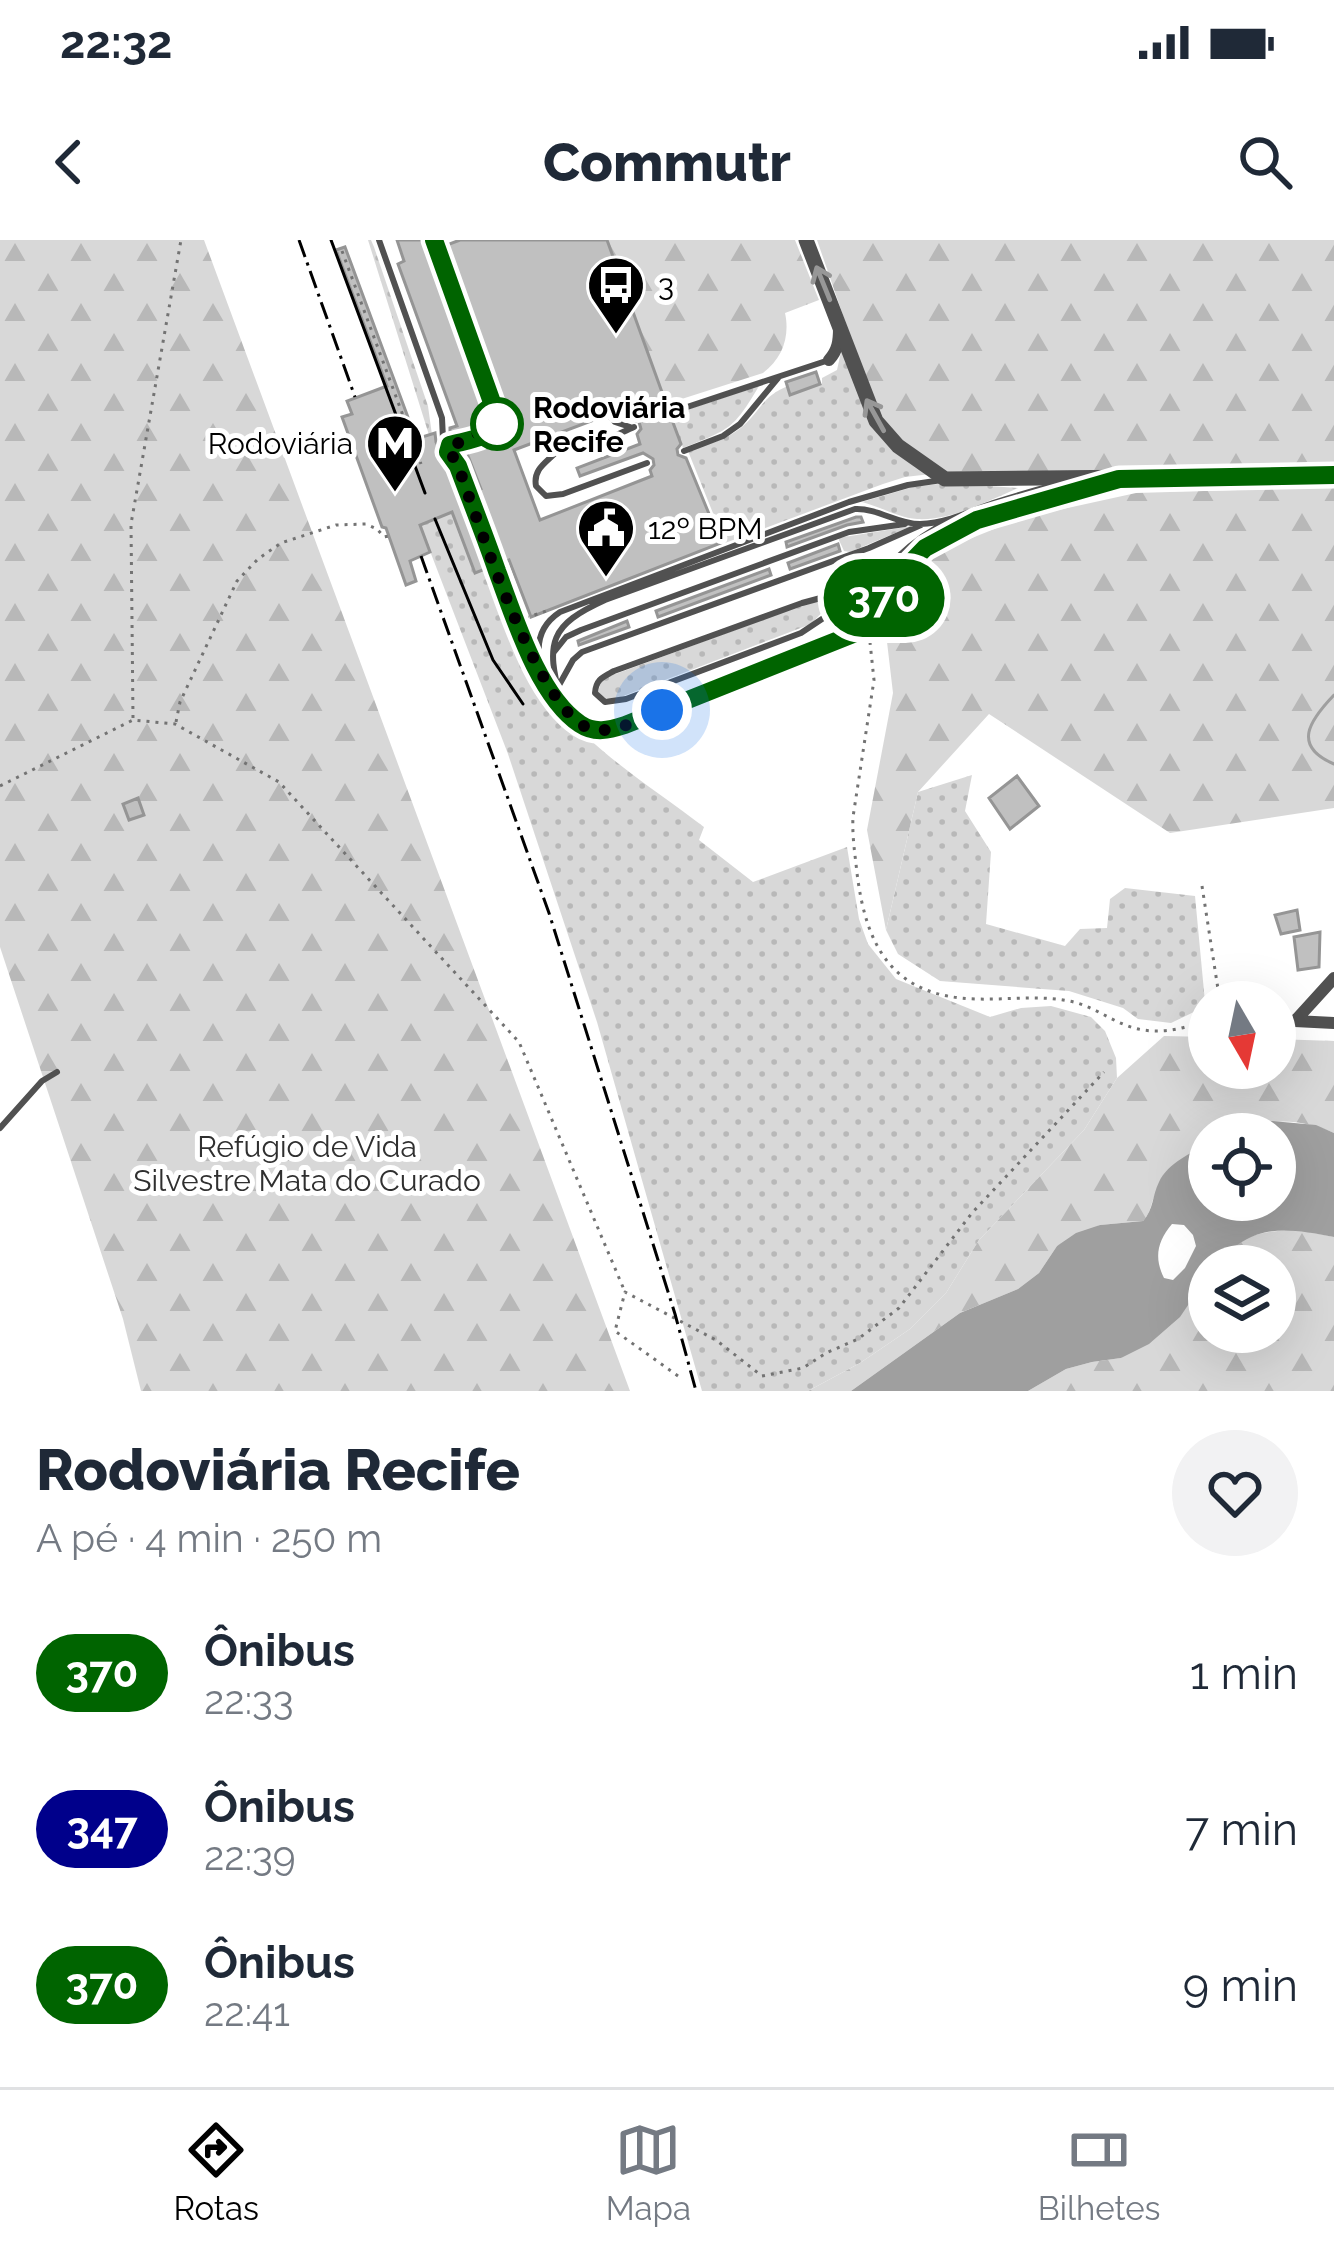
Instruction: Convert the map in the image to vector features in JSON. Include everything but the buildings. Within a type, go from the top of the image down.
[{"type":"street","points":[[806,240],[876,421],[898,446],[945,479],[1334,476]]},
{"type":"street","points":[[829,360],[838,343],[839,325]]},
{"type":"street","points":[[1296,1020],[1334,978]]},
{"type":"street","points":[[1296,1021],[1334,1023]]},
{"type":"lane","points":[[379,240],[442,418],[443,439],[452,444]]},
{"type":"lane","points":[[669,413],[829,360]]},
{"type":"lane","points":[[684,451],[740,424],[782,374]]},
{"type":"lane","points":[[563,443],[590,445],[634,427],[622,426],[609,415]]},
{"type":"lane","points":[[560,433],[563,443]]},
{"type":"lane","points":[[463,441],[452,444],[448,452],[458,466],[525,646],[564,708],[583,726],[607,730],[852,635],[867,626],[909,563],[943,536],[977,520],[1119,479]]},
{"type":"lane","points":[[563,443],[534,476],[546,496],[647,463]]},
{"type":"lane","points":[[542,676],[538,647],[548,621],[560,612],[878,493],[945,479]]},
{"type":"lane","points":[[867,626],[862,611],[880,577],[930,530],[1021,494],[1073,480]]},
{"type":"lane","points":[[564,708],[553,655],[560,629],[581,611],[846,512],[869,509],[914,524]]},
{"type":"lane","points":[[553,655],[566,637],[581,630],[848,532],[955,518]]},
{"type":"lane","points":[[557,687],[582,652],[925,524]]},
{"type":"lane","points":[[879,608],[862,611],[843,605],[801,633],[615,703],[605,702],[595,692],[601,678],[614,671],[880,577]]},
{"type":"lane","points":[[0,1128],[42,1082],[58,1072]]},
{"type":"path","points":[[133,719],[131,524],[181,240]]},
{"type":"path","points":[[342,251],[421,464]]},
{"type":"path","points":[[175,724],[180,702],[237,580],[258,559],[280,543],[336,526],[365,524],[389,536]]},
{"type":"path","points":[[867,626],[874,680],[853,836],[861,903],[879,952],[910,981],[953,997],[1072,1001],[1144,1030],[1188,1026]]},
{"type":"path","points":[[0,786],[133,719],[175,724],[279,782],[518,1042],[625,1292],[615,1331],[678,1376]]},
{"type":"path","points":[[1202,886],[1217,981]]},
{"type":"path","points":[[625,1292],[716,1340],[762,1376],[803,1368],[858,1339],[899,1308],[973,1213],[1104,1072]]},
{"type":"green space","name":"Refúgio de Vida Silvestre Mata do Curado","points":[[0,240],[204,240],[630,1391],[141,1391],[123,1319],[0,947]]},
{"type":"green space","points":[[368,240],[428,406],[432,435],[429,435]]},
{"type":"green space","points":[[607,240],[795,240],[819,300],[785,313],[783,346],[763,373],[666,404]]},
{"type":"green space","points":[[817,240],[1334,240],[1334,469],[948,473],[897,438],[876,411]]},
{"type":"green space","points":[[843,343],[931,474],[883,484],[725,543],[688,451],[735,432],[765,401],[788,386],[791,394],[822,384],[822,378],[837,370]]},
{"type":"green space","points":[[759,386],[729,426],[683,448],[671,415]]},
{"type":"green space","points":[[946,483],[1018,488],[930,519],[903,517],[862,502],[913,487]]},
{"type":"green space","points":[[1334,487],[1334,808],[1170,833],[989,714],[918,792],[886,930],[867,830],[893,693],[887,642],[899,605],[937,552],[1022,518],[1136,493]]},
{"type":"green space","points":[[452,512],[476,573],[485,569],[548,692],[592,741],[704,827],[699,840],[753,882],[847,847],[868,944],[896,979],[990,1017],[1051,1006],[1091,1017],[1105,1031],[1116,1058],[1117,1078],[1084,1130],[979,1240],[946,1293],[910,1329],[808,1391],[702,1391],[597,1022],[508,754],[420,525]]},
{"type":"green space","points":[[912,526],[850,552],[844,551],[838,538]]},
{"type":"green space","points":[[844,594],[811,624],[613,700],[598,692],[602,679]]},
{"type":"green space","points":[[972,775],[965,811],[991,852],[986,924],[1065,946],[1080,929],[1107,928],[1110,899],[1125,888],[1195,896],[1203,981],[1188,981],[1188,1015],[1171,1023],[1138,1019],[1123,1008],[1069,991],[940,981],[898,954],[886,930],[918,792]]},
{"type":"green space","points":[[1164,1036],[1188,1037],[1188,1089],[1296,1089],[1296,1040],[1334,1041],[1334,1133],[1296,1123],[1296,1113],[1188,1113],[1188,1157],[1167,1177],[1143,1221],[1100,1225],[1057,1246],[1039,1273],[1018,1289],[960,1313],[851,1391],[808,1391],[910,1329],[946,1293],[979,1240],[1084,1130],[1117,1078]]},
{"type":"green space","points":[[1295,1229],[1334,1237],[1334,1391],[1028,1391],[1066,1369],[1121,1358],[1188,1294],[1188,1353],[1296,1353],[1296,1245],[1236,1245],[1270,1232]]},
{"type":"shaded area","points":[[1296,1123],[1334,1133],[1334,1237],[1284,1230],[1255,1235],[1238,1245],[1196,1245],[1184,1225],[1172,1224],[1160,1244],[1159,1264],[1164,1278],[1173,1280],[1188,1262],[1188,1305],[1149,1344],[1121,1358],[1066,1369],[1028,1391],[851,1391],[960,1313],[1018,1289],[1039,1273],[1057,1246],[1076,1233],[1100,1225],[1143,1221],[1163,1175],[1188,1155],[1188,1221],[1296,1221]]},
{"type":"waterway","points":[[1334,695],[1309,732],[1313,749],[1334,764]]},
{"type":"tram line","points":[[331,240],[425,493]]},
{"type":"tram line","points":[[435,519],[493,660],[523,704]]},
{"type":"railway","points":[[299,240],[355,397]]},
{"type":"railway","points":[[421,556],[549,913],[696,1391]]},
{"type":"bus line","name":"370","points":[[434,240],[498,419],[490,433],[450,445],[448,452],[458,466],[525,646],[564,708],[594,730],[625,725],[861,631],[909,563],[925,548],[977,520],[1119,479],[1334,475]]},
{"type":"place","name":"3","points":[[616,336]]},
{"type":"place","name":"Rodoviária Recife","points":[[497,424]]},
{"type":"place","name":"Rodoviária","points":[[395,494]]},
{"type":"place","name":"12º BPM","points":[[606,579]]},
{"type":"route","points":[[497,424],[450,445],[448,452],[458,466],[525,646],[542,676],[571,716],[594,730],[625,725],[662,710]]}]
